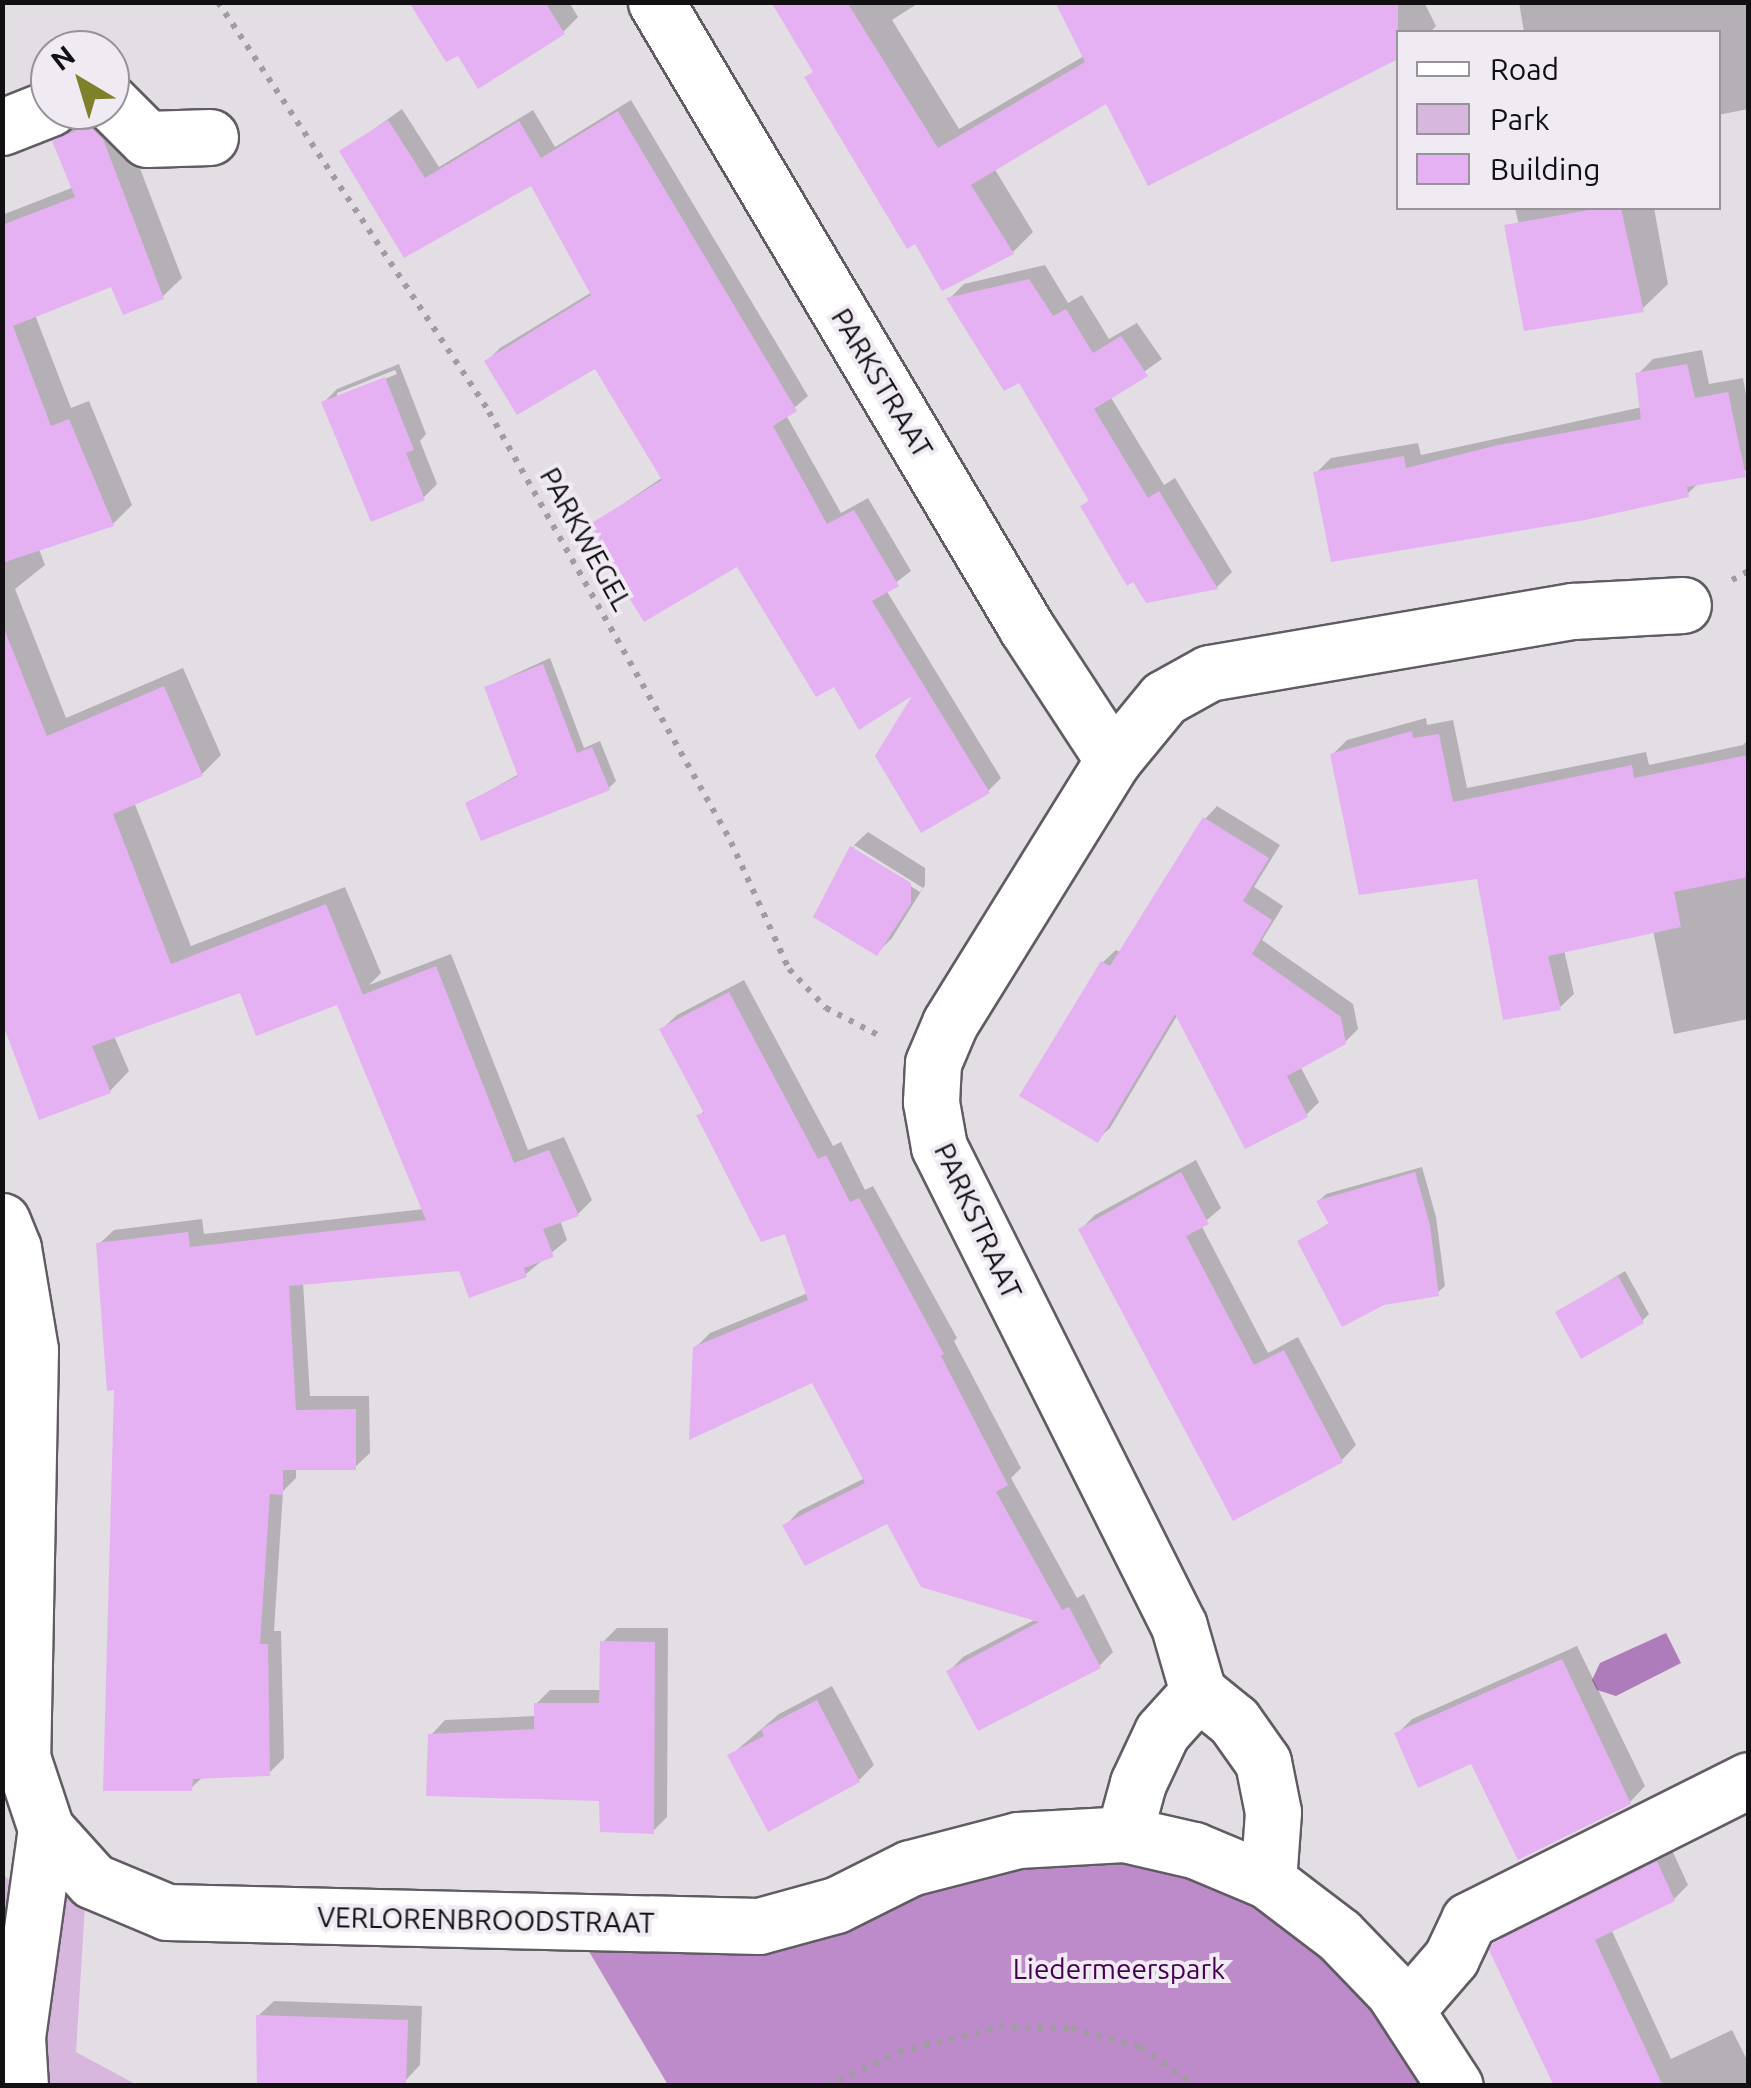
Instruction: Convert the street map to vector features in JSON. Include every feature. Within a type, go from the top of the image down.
[{"type":"street","name":"PARKSTRAAT","points":[[656,2],[1026,628],[1114,760]]},
{"type":"street","points":[[2,127],[30,116]]},
{"type":"street","points":[[130,122],[147,139],[210,136]]},
{"type":"street","name":"PARKSTRAAT","points":[[1198,1692],[1179,1626],[939,1147],[931,1102],[934,1063],[950,1023],[1114,760],[1164,698],[1209,673],[1572,611],[1682,606]]},
{"type":"street","name":"VERLORENBROODSTRAAT","points":[[2,1221],[13,1248],[30,1350],[22,1757],[46,1830],[93,1881],[166,1912],[759,1926],[836,1905],[910,1868],[982,1849],[1018,1840],[1124,1834],[1194,1850],[1268,1880],[1339,1934],[1406,2010],[1455,2086]]},
{"type":"street","points":[[1124,1834],[1138,1783],[1162,1732],[1198,1692],[1234,1721],[1264,1762],[1273,1812],[1268,1880]]},
{"type":"street","points":[[1406,2010],[1451,1958],[1469,1920],[1748,1780]]},
{"type":"street","points":[[20,2086],[17,2036],[46,1830]]},
{"type":"path","name":"PARKWEGEL","points":[[218,2],[489,412],[731,842],[789,969],[826,1008],[934,1063]]},
{"type":"path","points":[[827,2086],[900,2052],[999,2028],[1072,2028],[1142,2047],[1195,2086]]},
{"type":"green space","name":"Liedermeerspark","points":[[1023,1855],[1188,1862],[1333,1949],[1437,2085],[668,2085],[584,1943]]},
{"type":"green space","points":[[2,1872],[28,1905],[47,1878],[85,1904],[76,2052],[137,2085],[3,2085]]},
{"type":"shaded area","points":[[1666,1633],[1681,1663],[1616,1696],[1597,1690],[1592,1680],[1600,1663]]},
{"type":"building","points":[[409,2],[545,2],[565,34],[478,89],[458,56],[446,62]]},
{"type":"building","points":[[771,2],[847,2],[938,148],[1085,62],[1055,2],[1398,2],[1396,60],[1148,186],[1106,104],[971,185],[1014,254],[942,291],[915,244],[907,249],[804,77],[813,72]]},
{"type":"building","points":[[618,111],[797,411],[773,426],[827,524],[854,510],[899,586],[872,601],[990,793],[921,833],[875,756],[912,696],[859,730],[834,687],[816,697],[737,567],[644,622],[585,527],[662,480],[595,369],[517,415],[484,361],[591,295],[531,186],[404,258],[339,151],[388,120],[425,178],[519,121],[541,158]]},
{"type":"building","points":[[77,130],[93,130],[103,139],[164,299],[123,315],[111,287],[13,326],[51,426],[69,419],[114,526],[2,563],[2,225],[75,197],[52,141]]},
{"type":"building","points":[[1589,210],[1621,210],[1644,312],[1524,331],[1504,225]]},
{"type":"building","points":[[1029,279],[1053,316],[1066,309],[1093,353],[1121,336],[1148,376],[1094,409],[1148,498],[1159,491],[1218,589],[1146,603],[1133,582],[1127,586],[1080,506],[1089,501],[1019,383],[1004,391],[946,298]]},
{"type":"building","points":[[1687,364],[1695,398],[1728,392],[1746,477],[1687,487],[1689,497],[1585,520],[1331,562],[1313,472],[1404,456],[1406,468],[1498,445],[1641,419],[1635,373]]},
{"type":"building","points":[[385,377],[414,450],[406,453],[425,500],[371,522],[321,402]]},
{"type":"building","points":[[5,631],[47,736],[164,686],[203,776],[113,814],[171,964],[326,904],[363,995],[256,1036],[240,993],[92,1046],[111,1093],[39,1120],[2,1022]]},
{"type":"building","points":[[543,664],[577,753],[592,747],[610,790],[481,841],[465,803],[518,776],[484,687]]},
{"type":"building","points":[[1412,731],[1413,738],[1439,734],[1453,802],[1632,765],[1634,778],[1748,755],[1748,877],[1674,892],[1681,927],[1548,956],[1561,1010],[1503,1020],[1477,879],[1359,895],[1330,754]]},
{"type":"building","points":[[1203,817],[1269,858],[1243,901],[1272,920],[1252,954],[1341,1017],[1346,1044],[1287,1076],[1308,1117],[1245,1149],[1175,1014],[1098,1143],[1019,1096],[1101,961],[1110,966]]},
{"type":"building","points":[[850,846],[911,883],[911,903],[877,956],[813,917]]},
{"type":"building","points":[[436,966],[514,1163],[549,1150],[579,1216],[543,1229],[554,1257],[524,1268],[527,1277],[469,1298],[459,1271],[289,1286],[296,1410],[356,1409],[356,1470],[283,1470],[283,1495],[270,1494],[260,1644],[268,1644],[270,1776],[193,1779],[192,1791],[103,1791],[114,1390],[107,1391],[96,1243],[188,1232],[190,1247],[426,1220],[337,1005]]},
{"type":"building","points":[[729,992],[818,1159],[826,1155],[850,1202],[859,1198],[944,1354],[941,1356],[1008,1485],[996,1492],[1062,1610],[1069,1607],[1101,1668],[978,1731],[946,1671],[1039,1622],[921,1587],[887,1524],[805,1566],[782,1525],[865,1483],[812,1383],[689,1440],[693,1347],[808,1300],[785,1234],[761,1242],[696,1115],[704,1113],[659,1029]]},
{"type":"building","points":[[1181,1172],[1209,1224],[1186,1236],[1254,1365],[1284,1350],[1343,1462],[1233,1521],[1078,1229]]},
{"type":"building","points":[[1415,1172],[1430,1225],[1439,1296],[1384,1305],[1342,1327],[1297,1241],[1329,1224],[1316,1201]]},
{"type":"building","points":[[1618,1276],[1644,1323],[1581,1359],[1555,1312]]},
{"type":"building","points":[[600,1641],[655,1642],[654,1834],[600,1832],[599,1801],[426,1796],[428,1734],[534,1729],[534,1703],[599,1703]]},
{"type":"building","points":[[1562,1659],[1631,1804],[1518,1860],[1471,1764],[1418,1788],[1394,1733]]},
{"type":"building","points":[[817,1700],[860,1782],[768,1832],[727,1755],[764,1736],[761,1729]]},
{"type":"building","points":[[1657,1861],[1675,1901],[1595,1940],[1663,2086],[1554,2086],[1489,1950],[1493,1943]]},
{"type":"building","points":[[256,2015],[408,2020],[406,2083],[257,2086]]}]
